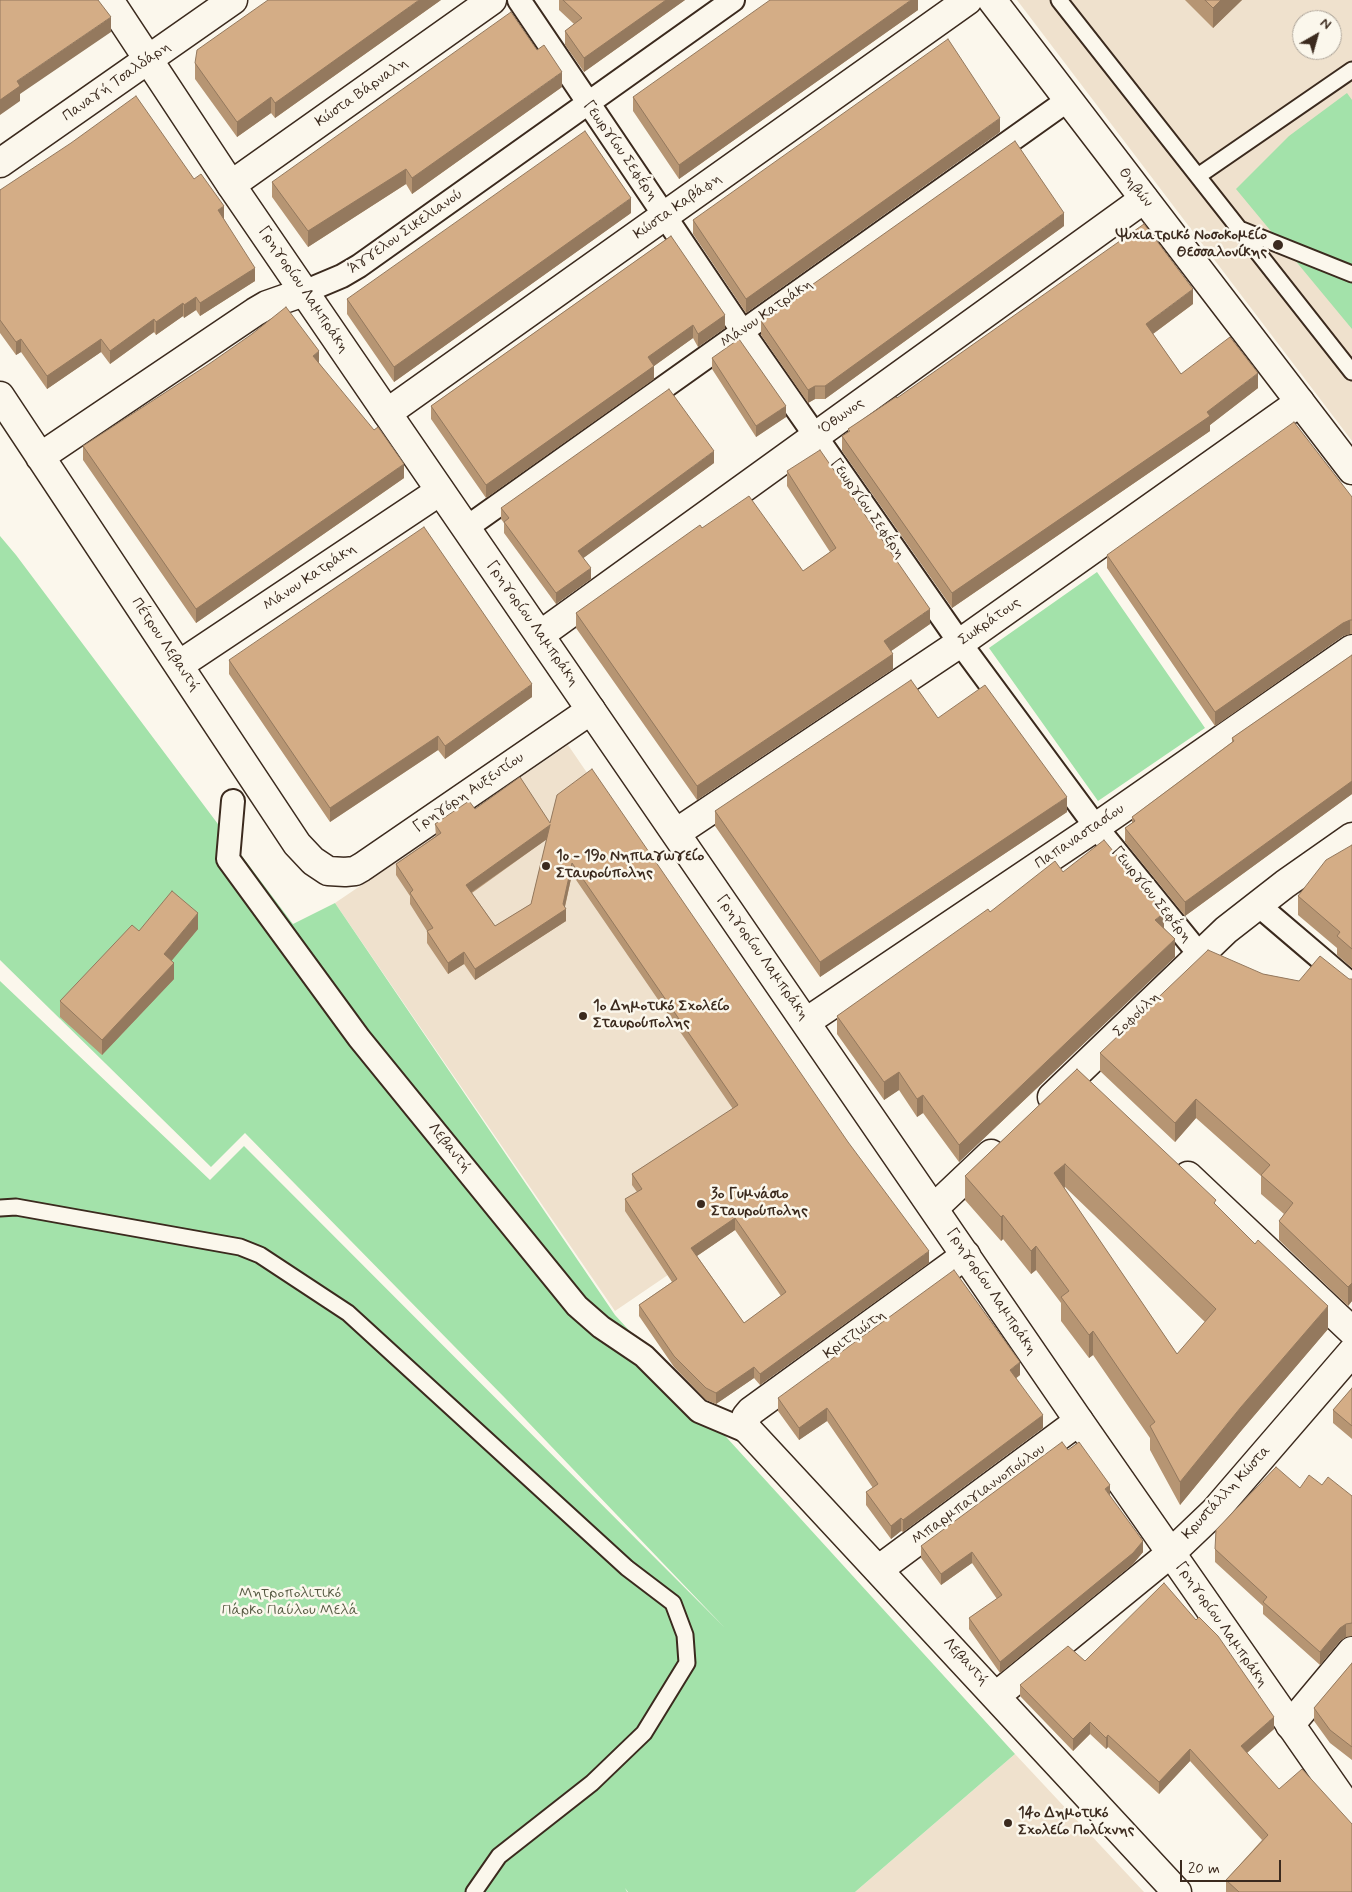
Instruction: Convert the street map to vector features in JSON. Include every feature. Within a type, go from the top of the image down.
[{"type":"street","name":"Γρηγορίου Λαμπράκη","points":[[109,0],[231,185],[440,491],[1079,1421],[1352,1814]]},
{"type":"street","name":"Παναγή Τσαλδάρη","points":[[0,163],[233,0]]},
{"type":"street","name":"Κώστα Βάρναλη","points":[[231,185],[492,0]]},
{"type":"street","name":"Γεωργίου Σεφέρη","points":[[518,0],[743,332],[960,643],[1096,828],[1200,955]]},
{"type":"street","name":"Άγγελου Σικελιανού","points":[[40,457],[255,312],[342,276],[359,266],[733,0]]},
{"type":"street","name":"Κώστα Καβάφη","points":[[387,413],[968,0]]},
{"type":"street","name":"Θηβών","points":[[992,0],[1352,470]]},
{"type":"street","name":"Μάνου Κατράκη","points":[[466,528],[1068,100]]},
{"type":"street","name":"Όθωνος","points":[[540,635],[1144,199]]},
{"type":"street","name":"Πέτρου Λεβαντή","points":[[0,396],[297,844],[313,861],[328,871],[345,872]]},
{"type":"street","name":"Σωκράτους","points":[[676,833],[960,643],[1300,402]]},
{"type":"street","name":"Μάνου Κατράκη","points":[[179,665],[440,491]]},
{"type":"street","name":"Παπαναστασίου","points":[[806,1022],[1096,828],[1352,649]]},
{"type":"street","name":"Γρηγόρη Αυξεντίου","points":[[345,872],[355,871],[362,867],[591,710]]},
{"type":"street","name":"Λεβαντή","points":[[233,801],[228,859],[359,1038],[571,1298],[590,1319],[644,1356],[699,1411],[748,1425],[878,1570],[1177,1892]]},
{"type":"street","name":"Σοφούλη","points":[[1036,1112],[1085,1078],[1200,955],[1257,904],[1352,836]]},
{"type":"street","points":[[1257,904],[1352,984]]},
{"type":"street","points":[[934,1208],[1007,1139]]},
{"type":"street","points":[[1172,1160],[1352,1331]]},
{"type":"street","name":"Κριτζιώτη","points":[[748,1425],[751,1411],[966,1255]]},
{"type":"street","name":"Κρυστάλλη Κώστα","points":[[996,1696],[1171,1553],[1214,1512],[1352,1352]]},
{"type":"street","name":"Μπαρμπαγιαννοπούλου","points":[[878,1570],[1079,1421]]},
{"type":"street","points":[[1290,1725],[1352,1651]]},
{"type":"lane","points":[[1059,0],[1352,372]]},
{"type":"lane","points":[[1198,176],[1352,70]]},
{"type":"lane","points":[[1240,229],[1352,274]]},
{"type":"lane","points":[[0,1208],[16,1207],[240,1247],[260,1255],[348,1313],[627,1568],[673,1603],[685,1635],[688,1663],[644,1733],[592,1783],[499,1856],[474,1892]]},
{"type":"shaded area","name":"Ψυχιατρικό Νοσοκομείο Θεσσαλονίκης","points":[[1017,0],[1352,0],[1352,441]]},
{"type":"shaded area","name":"1ο Δημοτικό Σχολείο Σταυρούπολης","points":[[568,745],[847,1153],[615,1311],[335,903]]},
{"type":"shaded area","name":"14ο Δημοτικό Σχολείο Πολίχνης","points":[[1015,1754],[1144,1892],[855,1892]]},
{"type":"green space","points":[[1347,93],[1352,100],[1352,329],[1236,189],[1289,136]]},
{"type":"green space","name":"Μητροπολιτικό Πάρκο Παύλου Μελά","points":[[0,536],[293,924],[335,903],[615,1315],[1015,1754],[855,1892],[628,1892],[625,1888],[627,1892],[0,1892],[0,981],[210,1180],[244,1146],[725,1628],[505,1398],[245,1133],[211,1167],[0,960]]},
{"type":"green space","points":[[1097,572],[1205,728],[1098,801],[989,648]]},
{"type":"building","points":[[0,0],[98,0],[111,17],[17,81],[20,86],[0,100]]},
{"type":"building","points":[[268,0],[419,0],[275,103],[271,97],[237,122],[195,63],[197,50]]},
{"type":"building","points":[[563,0],[666,0],[584,58],[565,31],[582,18]]},
{"type":"building","points":[[770,0],[911,0],[679,165],[633,97]]},
{"type":"building","points":[[1205,0],[1221,0],[1213,8]]},
{"type":"building","points":[[511,12],[537,50],[544,45],[562,72],[412,178],[406,169],[308,231],[272,182]]},
{"type":"building","points":[[948,39],[1000,118],[746,299],[693,220]]},
{"type":"building","points":[[136,96],[194,179],[201,174],[224,206],[218,210],[255,268],[200,303],[196,297],[184,305],[183,303],[156,322],[154,319],[110,351],[101,339],[47,376],[21,339],[16,342],[0,320],[0,190],[71,143]]},
{"type":"building","points":[[585,131],[631,198],[394,367],[347,299]]},
{"type":"building","points":[[1015,141],[1064,213],[825,386],[815,386],[808,390],[761,321]]},
{"type":"building","points":[[1144,224],[1193,289],[1146,324],[1181,374],[1230,337],[1258,373],[1207,412],[1210,416],[952,593],[842,436],[850,431],[848,429],[897,398]]},
{"type":"building","points":[[671,236],[725,315],[698,334],[693,325],[648,357],[654,366],[486,485],[431,406]]},
{"type":"building","points":[[286,307],[319,351],[313,356],[374,430],[378,427],[404,464],[196,609],[83,446],[209,364]]},
{"type":"building","points":[[739,339],[786,406],[756,426],[712,358]]},
{"type":"building","points":[[669,389],[714,451],[578,551],[591,568],[556,593],[504,522],[509,518],[501,508]]},
{"type":"building","points":[[1294,422],[1352,497],[1352,620],[1343,623],[1215,712],[1107,555]]},
{"type":"building","points":[[820,450],[930,609],[884,641],[893,654],[697,786],[576,613],[700,525],[702,528],[749,496],[803,571],[836,548],[787,471]]},
{"type":"building","points":[[424,527],[532,684],[445,746],[438,736],[330,808],[229,660]]},
{"type":"building","points":[[1352,655],[1352,781],[1185,902],[1125,828],[1135,821],[1132,817],[1234,741],[1232,738]]},
{"type":"building","points":[[911,680],[938,718],[985,685],[1067,797],[820,962],[715,811]]},
{"type":"building","points":[[592,769],[848,1142],[929,1251],[760,1374],[754,1367],[716,1393],[706,1388],[674,1356],[639,1305],[677,1279],[625,1199],[642,1189],[632,1174],[738,1105],[572,863],[563,904],[566,909],[475,969],[464,952],[448,963],[427,931],[433,928],[410,893],[413,890],[396,864],[441,833],[435,824],[469,801],[475,809],[520,777],[550,823],[557,795]],"holes":[[[550,825],[531,904],[495,926],[466,885]],[[735,1218],[786,1292],[744,1323],[691,1248]]]},
{"type":"building","points":[[1104,840],[1164,913],[1155,920],[1175,939],[959,1145],[923,1095],[917,1099],[899,1072],[884,1082],[837,1016],[988,909],[990,912],[1055,861],[1063,872]]},
{"type":"building","points":[[1352,845],[1352,949],[1337,936],[1340,932],[1298,896],[1326,860]]},
{"type":"building","points":[[172,891],[198,913],[164,954],[174,963],[102,1040],[60,1001],[132,925],[139,931]]},
{"type":"building","points":[[1208,950],[1263,974],[1299,981],[1320,956],[1349,979],[1352,979],[1352,1283],[1348,1287],[1279,1221],[1293,1203],[1261,1175],[1270,1165],[1196,1099],[1175,1123],[1100,1053]]},
{"type":"building","points":[[1077,1069],[1216,1200],[1214,1203],[1255,1244],[1258,1240],[1328,1306],[1241,1407],[1180,1482],[1150,1426],[1155,1422],[1093,1331],[1089,1335],[1061,1297],[1069,1291],[1036,1246],[1031,1251],[1003,1215],[1001,1217],[965,1176]],"holes":[[[1065,1164],[1216,1309],[1177,1354],[1054,1173]]]},
{"type":"building","points":[[954,1270],[1020,1362],[1010,1370],[1043,1415],[903,1520],[901,1518],[891,1526],[866,1492],[878,1484],[827,1408],[799,1428],[778,1398]]},
{"type":"building","points":[[1352,1388],[1352,1426],[1333,1410]]},
{"type":"building","points":[[1062,1442],[1068,1450],[1079,1442],[1110,1485],[1105,1489],[1143,1541],[1133,1553],[1000,1662],[969,1618],[1002,1595],[972,1552],[941,1574],[921,1546]]},
{"type":"building","points":[[1276,1467],[1300,1488],[1309,1475],[1322,1485],[1328,1477],[1352,1496],[1352,1623],[1340,1628],[1320,1652],[1263,1602],[1267,1597],[1215,1549],[1216,1530]]},
{"type":"building","points":[[1164,1583],[1196,1620],[1199,1617],[1218,1636],[1274,1717],[1241,1746],[1279,1789],[1302,1769],[1352,1824],[1352,1892],[1239,1892],[1226,1880],[1268,1835],[1190,1749],[1159,1782],[1108,1735],[1106,1738],[1090,1722],[1073,1739],[1020,1685],[1068,1646],[1085,1661]]},
{"type":"building","points":[[1352,1663],[1352,1747],[1330,1730],[1314,1708]]},
{"type":"place","name":"Ψυχιατρικό Νοσοκομείο Θεσσαλονίκης","points":[[1278,245]]},
{"type":"place","name":"1o - 19o Νηπιαγωγείο Σταυρούπολης","points":[[546,866]]},
{"type":"place","name":"1ο Δημοτικό Σχολείο Σταυρούπολης","points":[[583,1016]]},
{"type":"place","name":"3ο Γυμνάσιο Σταυρούπολης","points":[[701,1204]]},
{"type":"place","name":"14ο Δημοτικό Σχολείο Πολίχνης","points":[[1008,1823]]}]
